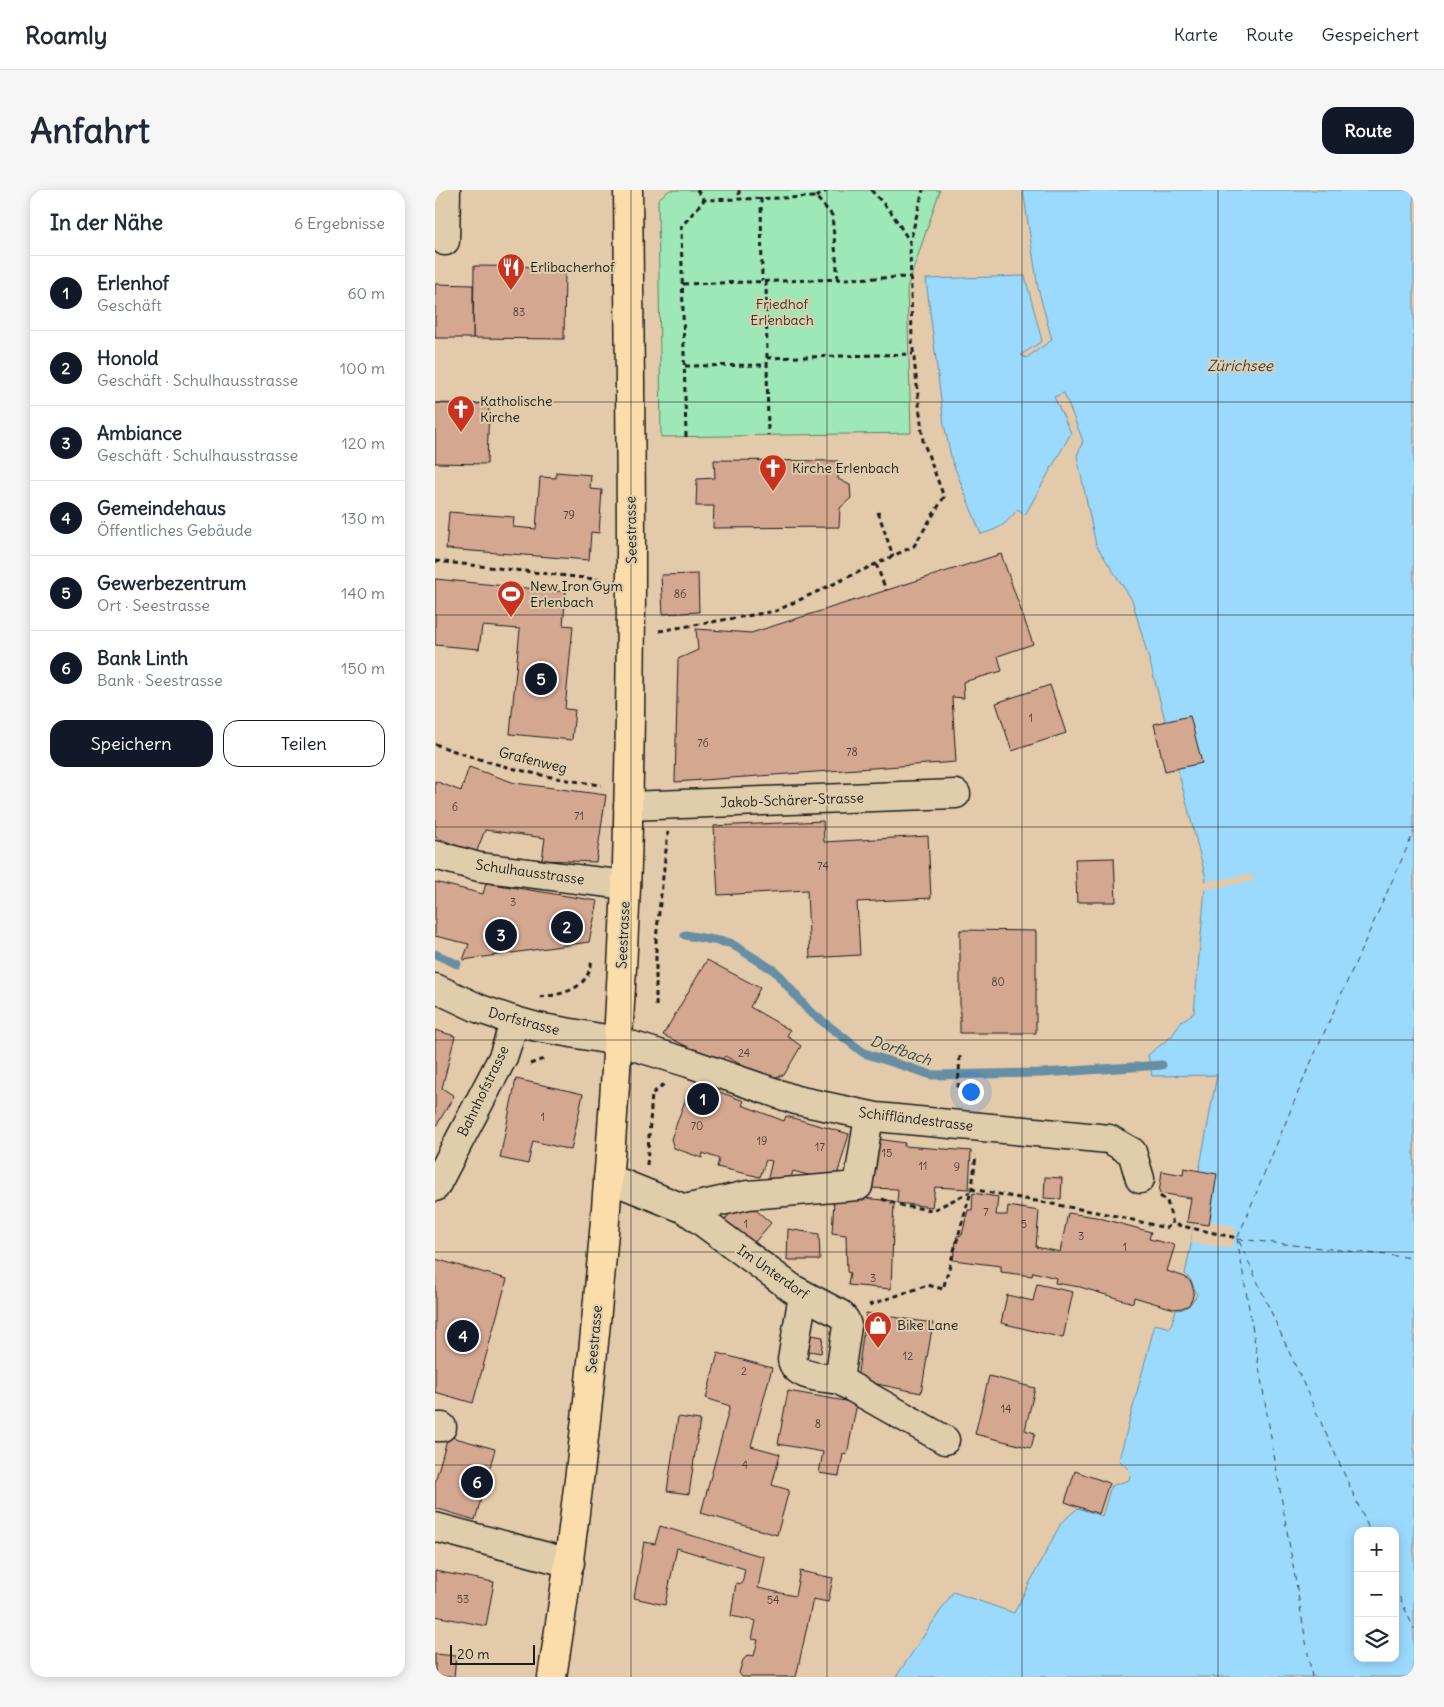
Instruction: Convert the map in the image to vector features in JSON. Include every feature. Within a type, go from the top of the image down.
[{"type":"main road","name":"Seestrasse","points":[[553,1677],[582,1468],[608,1178],[626,885],[631,636],[628,190]]},
{"type":"street","points":[[445,241],[446,190]]},
{"type":"street","name":"Jakob-Schärer-Strasse","points":[[628,796],[671,804],[956,794]]},
{"type":"street","name":"Schulhausstrasse","points":[[435,855],[479,866],[626,885]]},
{"type":"street","name":"Dorfstrasse","points":[[435,988],[480,1009],[515,1021],[537,1027],[617,1041]]},
{"type":"street","name":"Bahnhofstrasse","points":[[435,1187],[503,1057],[515,1021]]},
{"type":"street","name":"Schiffländestrasse","points":[[617,1041],[689,1063],[796,1100],[869,1116],[1109,1139],[1133,1152],[1140,1179]]},
{"type":"street","points":[[685,1209],[748,1194],[858,1186],[869,1116]]},
{"type":"street","name":"Im Unterdorf","points":[[608,1178],[685,1209],[793,1289],[840,1314]]},
{"type":"street","points":[[803,1295],[792,1360],[793,1366],[801,1373],[839,1380],[945,1440]]},
{"type":"street","points":[[839,1380],[847,1326],[840,1314]]},
{"type":"street","points":[[435,1527],[570,1563]]},
{"type":"path","points":[[697,190],[704,200]]},
{"type":"path","points":[[739,190],[739,198]]},
{"type":"path","points":[[686,437],[681,226],[704,200],[816,196],[828,190]]},
{"type":"path","points":[[871,190],[891,212],[910,242]]},
{"type":"path","points":[[631,636],[776,611],[914,546],[944,497],[923,441],[913,354],[910,242],[923,190]]},
{"type":"path","points":[[816,196],[832,215],[838,279]]},
{"type":"path","points":[[761,198],[768,435]]},
{"type":"path","points":[[683,284],[911,277]]},
{"type":"path","points":[[767,358],[913,354]]},
{"type":"path","points":[[685,366],[767,365]]},
{"type":"path","points":[[878,512],[893,556]]},
{"type":"path","points":[[435,562],[631,583]]},
{"type":"path","points":[[876,564],[886,590]]},
{"type":"path","name":"Grafenweg","points":[[435,744],[455,752],[567,781],[609,786],[628,796]]},
{"type":"path","points":[[656,1006],[656,939],[671,804]]},
{"type":"path","points":[[539,997],[571,991],[581,984],[591,966],[592,956]]},
{"type":"path","points":[[959,1056],[959,1088]]},
{"type":"path","points":[[530,1064],[546,1058],[553,1060]]},
{"type":"path","points":[[646,1173],[653,1094]]},
{"type":"path","points":[[840,1314],[928,1285],[943,1290],[971,1191],[978,1127]]},
{"type":"path","points":[[1140,1179],[1167,1201],[1173,1224]]},
{"type":"path","points":[[858,1186],[865,1193],[903,1206],[933,1210],[971,1191],[1112,1215],[1166,1228],[1173,1224],[1237,1238]]},
{"type":"green space","name":"Friedhof Erlenbach","points":[[670,190],[940,190],[907,288],[911,433],[661,437],[658,199]]},
{"type":"water","name":"Zürichsee","points":[[1023,190],[1414,190],[1414,1677],[896,1677],[953,1592],[1014,1613],[1061,1523],[1078,1508],[1102,1516],[1111,1486],[1129,1480],[1131,1472],[1119,1460],[1155,1324],[1170,1328],[1176,1310],[1188,1306],[1197,1295],[1191,1280],[1185,1274],[1191,1245],[1199,1171],[1217,1075],[1152,1076],[1148,1055],[1171,1037],[1182,1021],[1194,1013],[1206,878],[1152,670],[1132,600],[1096,545],[1077,456],[1083,441],[1064,393],[1054,397],[1071,433],[1025,515],[1018,509],[1002,525],[981,534],[952,461],[944,424],[926,279],[1025,276],[1042,341],[1021,355],[1026,358],[1052,340],[1038,288]]},
{"type":"pier","points":[[1252,874],[1253,881],[1203,890],[1203,882]]},
{"type":"pier","points":[[1194,1217],[1236,1227],[1232,1248],[1191,1243]]},
{"type":"building","points":[[474,266],[565,267],[564,339],[473,338]]},
{"type":"building","points":[[435,284],[473,285],[473,338],[435,338]]},
{"type":"building","name":"Katholische Kirche","points":[[435,403],[489,404],[487,464],[435,463]]},
{"type":"building","name":"Kirche Erlenbach","points":[[714,460],[838,461],[838,479],[850,485],[851,498],[840,508],[839,527],[713,528],[714,506],[696,506],[697,479],[715,478]]},
{"type":"building","points":[[556,472],[591,475],[590,489],[602,490],[599,533],[591,532],[589,560],[446,549],[449,512],[514,517],[513,527],[536,529],[540,477],[556,478]]},
{"type":"building","points":[[1001,554],[1033,644],[998,656],[1002,671],[963,682],[964,698],[952,697],[956,762],[675,782],[678,659],[698,650],[696,629],[751,633]]},
{"type":"building","points":[[698,574],[699,612],[663,614],[661,575]]},
{"type":"building","points":[[435,579],[566,592],[563,625],[573,626],[565,709],[575,710],[572,740],[510,734],[520,629],[482,626],[479,649],[435,645]]},
{"type":"building","points":[[1050,685],[1066,733],[1012,751],[996,703]]},
{"type":"building","points":[[1190,716],[1202,763],[1165,771],[1154,724]]},
{"type":"building","points":[[469,767],[515,783],[606,795],[596,862],[542,860],[545,838],[485,830],[476,853],[435,837],[435,781],[461,791]]},
{"type":"building","points":[[823,821],[824,842],[928,836],[931,898],[857,902],[860,955],[810,958],[807,890],[718,895],[714,826]]},
{"type":"building","points":[[1114,858],[1116,902],[1077,902],[1075,859]]},
{"type":"building","points":[[435,882],[483,894],[486,883],[598,901],[589,942],[463,960],[469,944],[435,936]]},
{"type":"building","points":[[960,930],[1036,931],[1036,1033],[960,1033]]},
{"type":"building","points":[[707,960],[760,988],[750,1007],[790,1030],[787,1036],[801,1046],[784,1075],[767,1079],[725,1056],[720,1062],[663,1035]]},
{"type":"building","points":[[435,1030],[455,1036],[442,1088],[454,1096],[435,1128]]},
{"type":"building","points":[[516,1079],[583,1094],[571,1150],[533,1141],[528,1164],[500,1158]]},
{"type":"building","points":[[698,1084],[744,1101],[742,1105],[784,1121],[786,1116],[849,1134],[835,1182],[793,1171],[789,1184],[766,1186],[772,1161],[766,1160],[760,1177],[717,1167],[719,1159],[703,1153],[702,1158],[674,1148],[671,1139],[689,1090]]},
{"type":"building","points":[[871,1138],[905,1143],[904,1146],[971,1151],[969,1189],[935,1187],[932,1207],[897,1203],[898,1189],[868,1188]]},
{"type":"building","points":[[1184,1168],[1217,1174],[1209,1225],[1187,1222],[1191,1198],[1159,1193],[1162,1171],[1183,1175]]},
{"type":"building","points":[[1045,1177],[1062,1178],[1061,1199],[1044,1198]]},
{"type":"building","points":[[973,1193],[998,1197],[996,1215],[1007,1215],[1008,1206],[1039,1211],[1036,1247],[1060,1252],[1068,1213],[1096,1217],[1151,1232],[1149,1239],[1175,1245],[1167,1271],[1185,1277],[1191,1282],[1194,1291],[1189,1305],[1174,1309],[1134,1297],[1133,1303],[1080,1287],[1055,1283],[1056,1278],[1033,1272],[1032,1276],[1001,1272],[1001,1266],[953,1260],[957,1236],[962,1235],[968,1210],[972,1210]]},
{"type":"building","points":[[851,1197],[894,1201],[891,1289],[848,1285],[850,1273],[847,1272],[846,1235],[832,1233],[834,1200],[851,1201]]},
{"type":"building","points":[[743,1199],[771,1223],[749,1249],[721,1224]]},
{"type":"building","points":[[788,1229],[819,1234],[820,1260],[787,1260]]},
{"type":"building","points":[[435,1259],[507,1279],[473,1403],[435,1392]]},
{"type":"building","points":[[1037,1284],[1073,1292],[1063,1338],[1001,1323],[1007,1295],[1033,1301]]},
{"type":"building","points":[[866,1313],[933,1323],[921,1393],[857,1380]]},
{"type":"building","points":[[806,1334],[823,1337],[821,1353],[803,1350]]},
{"type":"building","points":[[718,1353],[772,1368],[751,1446],[780,1454],[772,1485],[789,1490],[777,1535],[701,1513],[730,1406],[706,1398]]},
{"type":"building","points":[[989,1376],[1035,1388],[1025,1430],[1035,1433],[1031,1448],[975,1434]]},
{"type":"building","points":[[788,1391],[857,1403],[847,1455],[843,1454],[839,1476],[819,1473],[823,1452],[778,1444]]},
{"type":"building","points":[[678,1417],[700,1420],[689,1494],[667,1491]]},
{"type":"building","points":[[448,1436],[495,1449],[475,1520],[435,1508],[435,1482]]},
{"type":"building","points":[[1075,1471],[1109,1483],[1099,1514],[1065,1502]]},
{"type":"building","points":[[660,1526],[764,1557],[758,1588],[795,1596],[800,1571],[833,1578],[828,1602],[813,1599],[796,1677],[742,1677],[739,1673],[743,1660],[748,1655],[754,1656],[758,1640],[752,1639],[756,1621],[731,1616],[736,1583],[742,1584],[745,1569],[677,1548],[665,1605],[634,1598],[644,1542],[655,1544]]},
{"type":"building","points":[[435,1571],[494,1582],[486,1626],[435,1616]]},
{"type":"building","points":[[435,1654],[456,1656],[454,1677],[435,1677]]},
{"type":"waterway","name":"Dorfbach","points":[[685,935],[730,943],[775,971],[809,1011],[864,1053],[932,1075],[1043,1073],[1162,1065]]},
{"type":"waterway","name":"Dorfbach","points":[[435,954],[457,964]]},
{"type":"ferry route","points":[[1238,1237],[1307,1071],[1414,832]]},
{"type":"ferry route","points":[[1237,1238],[1312,1677]]},
{"type":"ferry route","points":[[1238,1239],[1414,1258]]},
{"type":"ferry route","points":[[1239,1241],[1368,1527]]},
{"type":"ferry route","points":[[1399,1596],[1414,1629]]},
{"type":"place","name":"Erlibacherhof","points":[[511,291]]},
{"type":"place","name":"Katholische Kirche","points":[[461,433]]},
{"type":"place","name":"Kirche Erlenbach","points":[[773,492]]},
{"type":"place","name":"New Iron Gym Erlenbach","points":[[511,618]]},
{"type":"place","name":"Gewerbezentrum","points":[[541,679]]},
{"type":"place","name":"Honold","points":[[567,927]]},
{"type":"place","name":"Ambiance","points":[[501,935]]},
{"type":"place","name":"Erlenhof","points":[[703,1099]]},
{"type":"place","name":"Gemeindehaus","points":[[463,1336]]},
{"type":"place","name":"Bike Lane","points":[[878,1349]]},
{"type":"place","name":"Bank Linth","points":[[477,1482]]}]
